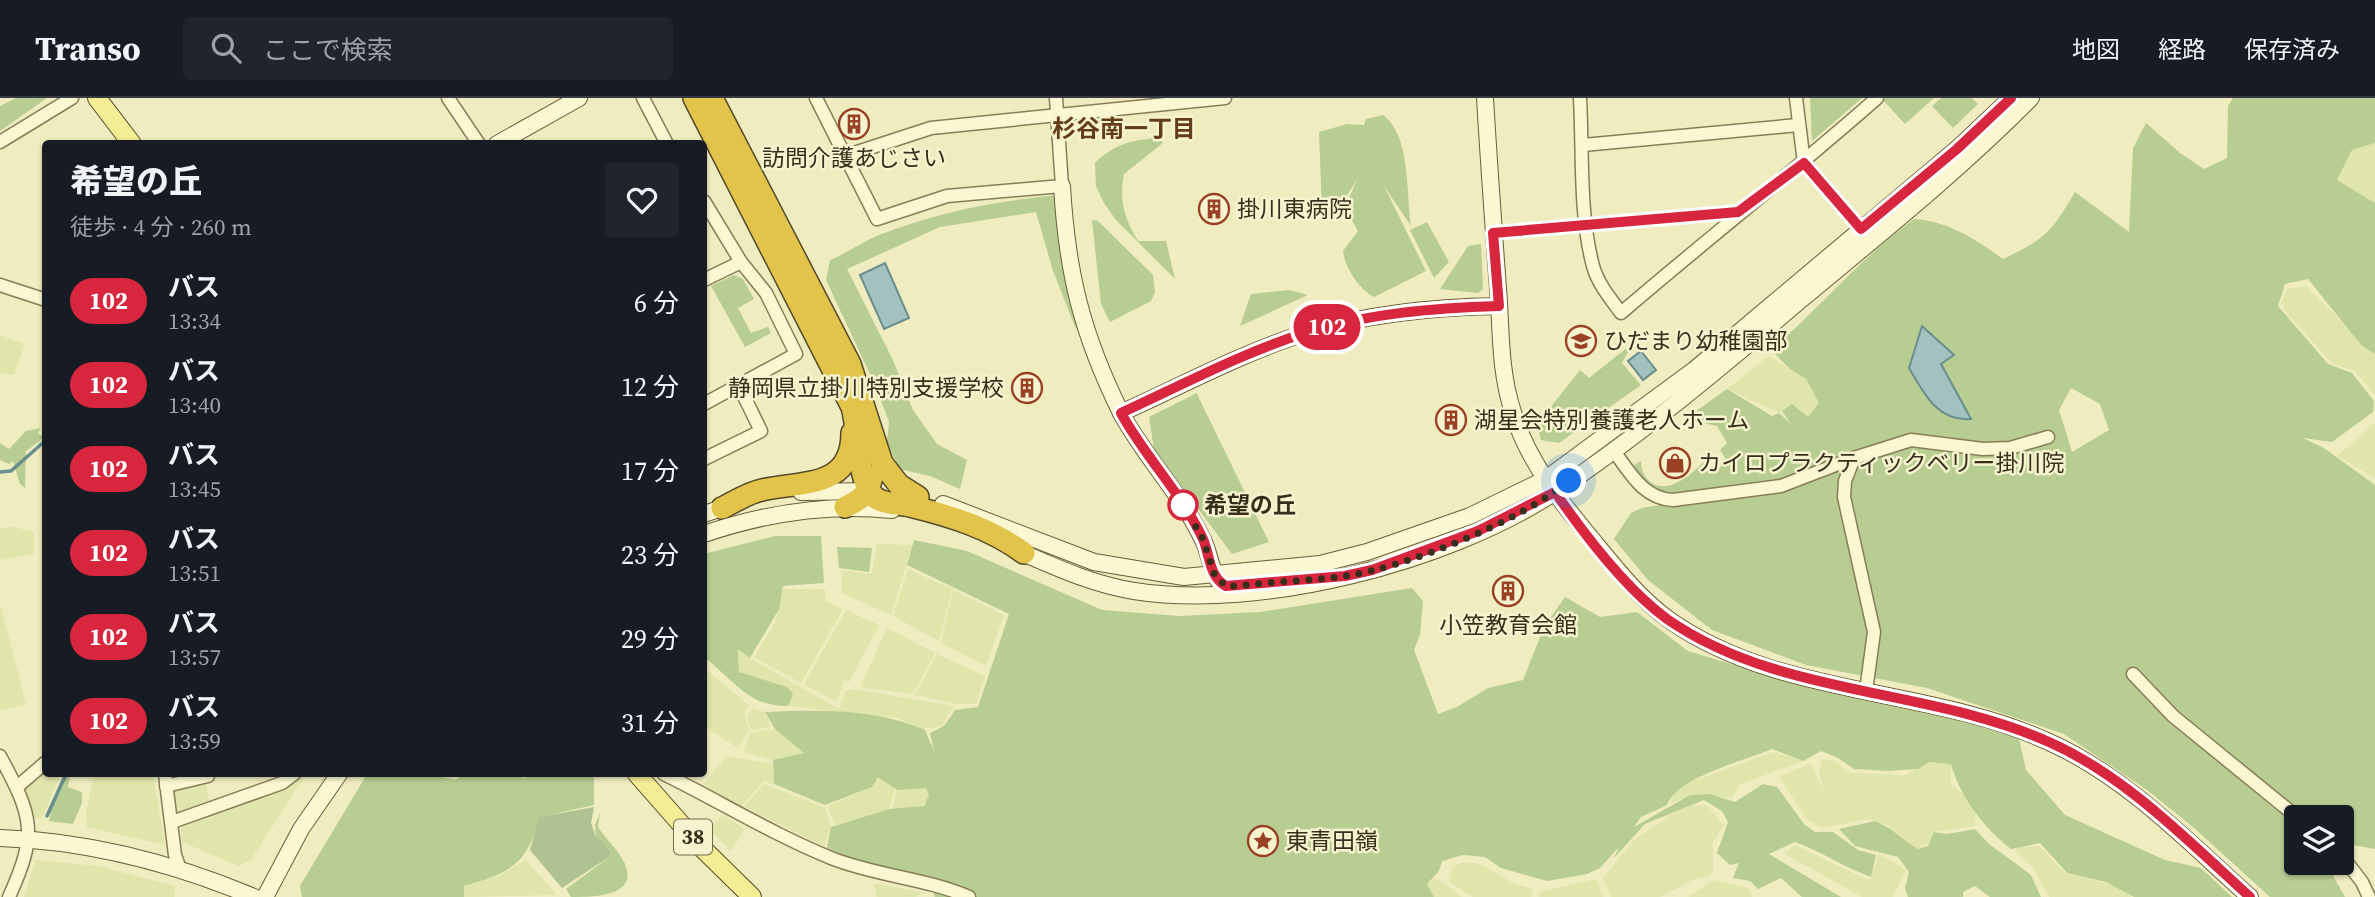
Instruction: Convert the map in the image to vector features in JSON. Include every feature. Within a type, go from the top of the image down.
[{"type":"highway","points":[[694,98],[836,376],[857,424],[863,472],[869,491],[883,501],[949,516],[979,527],[1002,537],[1024,553]]},
{"type":"highway","points":[[712,98],[850,365],[887,471],[899,485],[918,497]]},
{"type":"highway","points":[[713,511],[759,491],[818,481],[841,469],[852,446],[852,429],[836,376]]},
{"type":"highway","points":[[845,507],[869,491],[872,474],[870,423]]},
{"type":"main road","points":[[97,98],[129,140]]},
{"type":"main road","name":"38","points":[[640,777],[702,848],[752,897]]},
{"type":"street","points":[[0,142],[72,98]]},
{"type":"street","points":[[448,98],[476,140]]},
{"type":"street","points":[[504,140],[579,98]]},
{"type":"street","points":[[643,98],[665,140]]},
{"type":"street","points":[[816,98],[877,219],[947,196],[1062,186]]},
{"type":"street","points":[[1056,98],[1065,243],[1073,288],[1087,335],[1121,413],[1136,440],[1203,539],[1215,576],[1226,586],[1345,576]]},
{"type":"street","points":[[845,156],[932,128],[1059,115],[1132,102],[1225,98]]},
{"type":"street","points":[[1485,98],[1499,340],[1511,405],[1532,456],[1550,485],[1637,592],[1665,617],[1691,634],[1752,661],[1968,715],[2050,742],[2099,769],[2141,800],[2250,897]]},
{"type":"street","points":[[1580,98],[1586,223],[1593,268],[1602,288],[1621,313],[1738,212],[1804,163],[1877,98]]},
{"type":"street","points":[[1796,98],[1804,163],[1861,229]]},
{"type":"street","points":[[713,511],[786,493],[869,491],[918,497],[966,511],[1094,562],[1157,574],[1215,576],[1320,564],[1367,552],[1550,485],[1694,370],[1957,149],[2011,98]]},
{"type":"street","points":[[707,533],[773,514],[845,507],[923,515],[975,532],[1099,583],[1132,590],[1191,596],[1262,591],[1345,576],[1421,555],[1478,531],[1550,485],[1614,452],[1689,395],[1941,182],[2031,98]]},
{"type":"street","points":[[1583,145],[1798,125]]},
{"type":"street","points":[[707,206],[741,262],[766,293],[796,354],[707,402]]},
{"type":"street","points":[[1493,233],[1738,212]]},
{"type":"street","points":[[707,279],[741,262]]},
{"type":"street","points":[[0,285],[42,299]]},
{"type":"street","points":[[1121,413],[1257,351],[1308,332],[1431,307],[1499,306]]},
{"type":"street","points":[[707,458],[761,431],[739,386]]},
{"type":"street","points":[[1614,452],[1643,490],[1662,500],[1673,500],[1780,486],[1912,440],[1983,449],[2010,448],[2048,437]]},
{"type":"street","points":[[1854,458],[1845,481],[1844,497],[1874,632],[1866,691]]},
{"type":"street","points":[[1191,596],[1207,588],[1215,576]]},
{"type":"street","points":[[2133,674],[2173,716],[2284,806]]},
{"type":"street","points":[[0,756],[17,787],[30,840],[9,897]]},
{"type":"street","points":[[17,787],[42,765]]},
{"type":"street","points":[[180,869],[175,855],[165,780],[197,777]]},
{"type":"street","points":[[172,822],[282,783],[290,777]]},
{"type":"street","points":[[265,897],[301,829],[337,777]]},
{"type":"street","points":[[670,777],[830,858],[880,874],[948,888],[969,897]]},
{"type":"street","points":[[0,838],[109,851],[180,869],[254,897]]},
{"type":"street","points":[[2354,872],[2369,897]]},
{"type":"green space","points":[[16,98],[47,98],[0,131],[0,106]]},
{"type":"green space","points":[[1810,98],[1862,98],[1812,141]]},
{"type":"green space","points":[[1934,98],[1905,124],[1883,100]]},
{"type":"green space","points":[[1941,98],[1972,98],[1978,104],[1953,128],[1932,106]]},
{"type":"green space","points":[[2233,98],[2375,98],[2375,143],[2352,150],[2337,180],[2375,203],[2375,354],[2362,346],[2308,279],[2285,284],[2278,306],[2328,364],[2352,373],[2374,401],[2373,412],[2332,442],[2303,438],[2324,448],[2375,485],[2375,849],[2354,845],[2354,805],[2284,805],[2284,875],[2333,875],[2345,897],[2270,897],[2193,827],[2147,790],[2064,734],[1927,688],[1806,665],[1712,630],[1648,580],[1614,539],[1631,513],[1642,508],[1723,494],[1652,495],[1631,467],[1641,461],[1647,479],[1663,486],[1680,481],[1704,462],[1715,472],[1727,461],[1720,450],[1727,443],[1717,426],[1685,419],[1727,389],[1772,416],[1779,413],[1791,424],[1782,411],[1792,404],[1808,417],[1819,403],[1806,379],[1790,369],[1771,350],[1858,266],[1914,219],[1950,227],[2003,259],[2029,246],[2046,233],[2060,217],[2075,192],[2129,232],[2133,148],[2146,123],[2180,153],[2204,169],[2227,158],[2228,106]],"holes":[[[2071,388],[2100,404],[2109,430],[2072,452],[2059,410]]]},
{"type":"green space","points":[[1383,115],[1392,124],[1403,150],[1411,226],[1384,186],[1426,271],[1374,297],[1363,289],[1354,277],[1343,251],[1358,231],[1345,208],[1357,179],[1333,218],[1322,211],[1319,132],[1347,124],[1364,125],[1366,119]]},
{"type":"green space","points":[[1158,138],[1163,143],[1124,174],[1123,201],[1129,224],[1138,241],[1166,241],[1175,279],[1116,220],[1096,186],[1095,163],[1109,151],[1124,144]]},
{"type":"green space","points":[[2375,143],[2375,203],[2337,180],[2352,150]]},
{"type":"green space","points":[[1058,195],[1081,327],[1076,329],[1053,271],[1036,212],[940,227],[847,269],[892,358],[913,410],[937,444],[967,460],[960,489],[930,476],[899,469],[887,442],[889,422],[875,385],[826,280],[830,260],[879,235],[923,220],[989,204]]},
{"type":"green space","points":[[1092,220],[1098,221],[1153,275],[1155,292],[1151,301],[1110,322],[1101,304]]},
{"type":"green space","points":[[1427,222],[1449,262],[1434,278],[1410,230]]},
{"type":"green space","points":[[1481,244],[1483,289],[1478,293],[1440,289],[1468,246]]},
{"type":"green space","points":[[734,275],[743,279],[754,299],[738,308],[751,333],[768,327],[771,333],[745,347],[711,286]]},
{"type":"green space","points":[[2306,286],[2375,355],[2375,395],[2355,371],[2332,363],[2287,314],[2281,303],[2287,289]]},
{"type":"green space","points":[[1289,290],[1308,295],[1240,326],[1251,294]]},
{"type":"green space","points":[[0,335],[25,344],[14,375],[0,373]]},
{"type":"green space","points":[[1633,343],[1622,363],[1641,385],[1559,443],[1541,440],[1534,416],[1546,413],[1580,370],[1589,378]]},
{"type":"green space","points":[[1769,356],[1806,379],[1819,404],[1807,417],[1792,404],[1779,413],[1727,389]]},
{"type":"green space","points":[[1197,393],[1269,542],[1232,554],[1154,450],[1149,417]]},
{"type":"green space","points":[[2375,423],[2375,478],[2337,456]]},
{"type":"green space","points":[[40,428],[38,434],[42,436],[42,439],[26,451],[25,488],[20,484],[13,461],[9,464],[0,460],[0,443],[9,449],[26,431]]},
{"type":"green space","points":[[14,527],[34,532],[34,554],[0,560],[0,528]]},
{"type":"green space","points":[[775,536],[821,536],[824,583],[783,586],[779,609],[750,658],[738,649],[739,672],[787,687],[793,694],[788,706],[774,705],[751,697],[707,660],[707,553]]},
{"type":"green space","points":[[914,540],[967,551],[1102,610],[1179,616],[1260,612],[1412,588],[1423,601],[1420,635],[1414,650],[1438,714],[1457,707],[1488,688],[1523,680],[1544,627],[1565,597],[1600,617],[1637,612],[1688,651],[1764,674],[1970,723],[2019,739],[2026,770],[2065,815],[2165,860],[2201,868],[2232,897],[2134,897],[2106,882],[2067,873],[2040,843],[2011,849],[1974,811],[1960,788],[1951,764],[1929,762],[1918,769],[1888,771],[1854,769],[1821,751],[1803,761],[1772,749],[1697,778],[1673,795],[1667,805],[1641,817],[1634,827],[1690,795],[1709,794],[1735,802],[1763,784],[1777,787],[1804,824],[1815,832],[1833,832],[1858,850],[1876,855],[1871,877],[1795,842],[1769,854],[1841,897],[1802,897],[1781,878],[1758,889],[1750,881],[1733,878],[1739,863],[1730,865],[1717,853],[1728,822],[1722,811],[1704,800],[1645,824],[1614,858],[1619,847],[1600,868],[1587,874],[1547,881],[1501,868],[1485,857],[1463,855],[1442,861],[1439,871],[1427,884],[1434,897],[935,897],[933,892],[939,884],[882,871],[827,848],[831,827],[889,809],[924,806],[929,795],[926,788],[897,790],[878,777],[872,787],[825,805],[774,784],[773,760],[804,753],[775,729],[765,712],[826,711],[886,718],[925,730],[934,751],[930,733],[944,726],[955,710],[978,707],[1009,614],[907,565]]},
{"type":"green space","points":[[877,544],[912,545],[891,615],[842,593],[842,570],[872,574]]},
{"type":"green space","points":[[837,547],[872,548],[869,572],[839,568]]},
{"type":"green space","points":[[908,569],[952,589],[939,641],[893,616]]},
{"type":"green space","points":[[783,589],[825,589],[826,601],[843,609],[801,683],[754,657],[775,623],[785,626],[775,622]]},
{"type":"green space","points":[[953,590],[1004,615],[986,666],[941,643]]},
{"type":"green space","points":[[0,603],[26,705],[0,710]]},
{"type":"green space","points":[[846,610],[879,625],[849,682],[844,681],[837,702],[804,684]]},
{"type":"green space","points":[[887,628],[935,653],[913,694],[860,687]]},
{"type":"green space","points":[[738,648],[750,658],[839,709],[846,690],[954,706],[942,726],[923,729],[897,718],[788,706],[793,694],[739,672]]},
{"type":"green space","points":[[937,654],[985,676],[976,704],[958,704],[915,695]]},
{"type":"green space","points":[[707,670],[749,705],[744,712],[749,730],[738,748],[707,728]]},
{"type":"green space","points":[[753,708],[765,712],[771,727],[751,730],[747,718]]},
{"type":"green space","points":[[775,729],[804,753],[773,760],[743,752],[750,733]]},
{"type":"green space","points":[[1773,752],[1803,761],[1741,784],[1731,798],[1692,795],[1672,803],[1671,794],[1691,782]]},
{"type":"green space","points":[[726,756],[773,764],[774,784],[764,781],[741,806],[702,786]]},
{"type":"green space","points":[[1822,759],[1833,760],[1851,773],[1905,775],[1929,762],[1951,764],[1951,784],[1968,798],[1976,814],[1975,826],[1934,832],[1929,843],[1917,849],[1888,825],[1868,819],[1821,828],[1807,819],[1779,777],[1811,763],[1824,794],[1819,771]]},
{"type":"green space","points":[[42,769],[42,777],[60,777],[42,818],[32,819],[25,793],[27,783]]},
{"type":"green space","points":[[66,777],[70,777],[68,787],[82,792],[82,803],[73,824],[49,821],[53,804]]},
{"type":"green space","points":[[93,777],[154,777],[165,845],[87,827],[86,813]]},
{"type":"green space","points":[[304,777],[251,860],[239,866],[182,842],[181,824]]},
{"type":"green space","points":[[365,777],[442,777],[456,780],[460,777],[594,777],[594,805],[540,817],[522,857],[505,871],[464,886],[464,897],[302,897],[300,886]]},
{"type":"green space","points":[[878,777],[895,787],[889,809],[835,825],[828,806],[872,787]]},
{"type":"green space","points":[[206,782],[210,809],[175,818],[170,790]]},
{"type":"green space","points":[[764,784],[825,808],[831,827],[824,846],[744,807]]},
{"type":"green space","points":[[909,786],[926,788],[929,795],[926,802],[921,806],[892,809],[897,790]]},
{"type":"green space","points":[[1707,805],[1724,826],[1713,842],[1713,870],[1709,876],[1692,880],[1660,897],[1611,897],[1603,878],[1634,840],[1672,814],[1690,806]]},
{"type":"green space","points":[[594,807],[591,823],[596,837],[604,842],[612,855],[562,888],[530,850],[539,817]]},
{"type":"green space","points":[[600,813],[598,827],[619,854],[628,875],[620,889],[611,893],[571,897],[566,889],[612,855],[604,842],[596,837],[595,825]]},
{"type":"green space","points":[[723,815],[745,829],[731,851],[709,828]]},
{"type":"green space","points":[[1875,821],[1917,849],[1928,846],[1934,832],[1947,834],[1975,829],[1989,844],[2031,875],[2041,897],[1990,897],[1975,886],[1963,892],[1963,897],[1908,897],[1905,888],[1909,872],[1898,857],[1855,846],[1839,829]]},
{"type":"green space","points":[[1795,845],[1870,881],[1879,854],[1906,870],[1893,897],[1862,897],[1785,854]]},
{"type":"green space","points":[[2039,846],[2065,873],[2120,887],[2132,897],[2049,897],[2034,869],[2016,851],[2016,847]]},
{"type":"green space","points":[[36,860],[98,866],[175,886],[174,897],[24,897]]},
{"type":"green space","points":[[526,860],[557,895],[464,897],[464,887],[498,876]]},
{"type":"green space","points":[[1463,862],[1480,864],[1515,884],[1533,889],[1531,897],[1473,897],[1449,882],[1453,866]]},
{"type":"green space","points":[[1434,879],[1462,897],[1434,897],[1427,884]]},
{"type":"green space","points":[[1596,879],[1603,897],[1539,897],[1540,892]]},
{"type":"green space","points":[[1713,880],[1749,888],[1752,897],[1688,897]]},
{"type":"green space","points":[[874,883],[926,893],[915,897],[877,897]]},
{"type":"water","points":[[885,263],[909,318],[884,329],[860,275]]},
{"type":"water","points":[[1922,326],[1954,355],[1941,364],[1971,419],[1959,419],[1940,411],[1926,396],[1909,368]]},
{"type":"water","points":[[1641,351],[1656,370],[1643,380],[1628,361]]},
{"type":"waterway","points":[[0,472],[11,471],[42,444]]},
{"type":"waterway","points":[[47,816],[65,777]]},
{"type":"bus line","name":"102","points":[[2011,98],[1957,149],[1861,229],[1804,163],[1738,212],[1493,233],[1499,306],[1431,307],[1351,321],[1308,332],[1257,351],[1121,413],[1136,440],[1183,506],[1203,539],[1215,576],[1226,586],[1294,578],[1345,576],[1372,570],[1421,555],[1478,531],[1555,492],[1637,592],[1665,617],[1691,634],[1752,661],[1799,675],[1956,711],[2050,742],[2099,769],[2141,800],[2250,897]]},
{"type":"place","name":"訪問介護あじさい","points":[[854,124]]},
{"type":"place","name":"掛川東病院","points":[[1214,209]]},
{"type":"place","name":"ひだまり幼稚園部","points":[[1581,341]]},
{"type":"place","name":"静岡県立掛川特別支援学校","points":[[1027,388]]},
{"type":"place","name":"湖星会特別養護老人ホーム","points":[[1451,420]]},
{"type":"place","name":"カイロプラクティックベリー掛川院","points":[[1675,463]]},
{"type":"place","name":"希望の丘","points":[[1183,505]]},
{"type":"place","name":"小笠教育会館","points":[[1508,591]]},
{"type":"place","name":"東青田嶺","points":[[1263,841]]},
{"type":"district","name":"杉谷南一丁目","points":[[1124,129]]},
{"type":"route","points":[[1183,505],[1203,539],[1219,582],[1226,586],[1239,586],[1294,578],[1345,576],[1421,555],[1501,520],[1555,492],[1569,481]]}]
